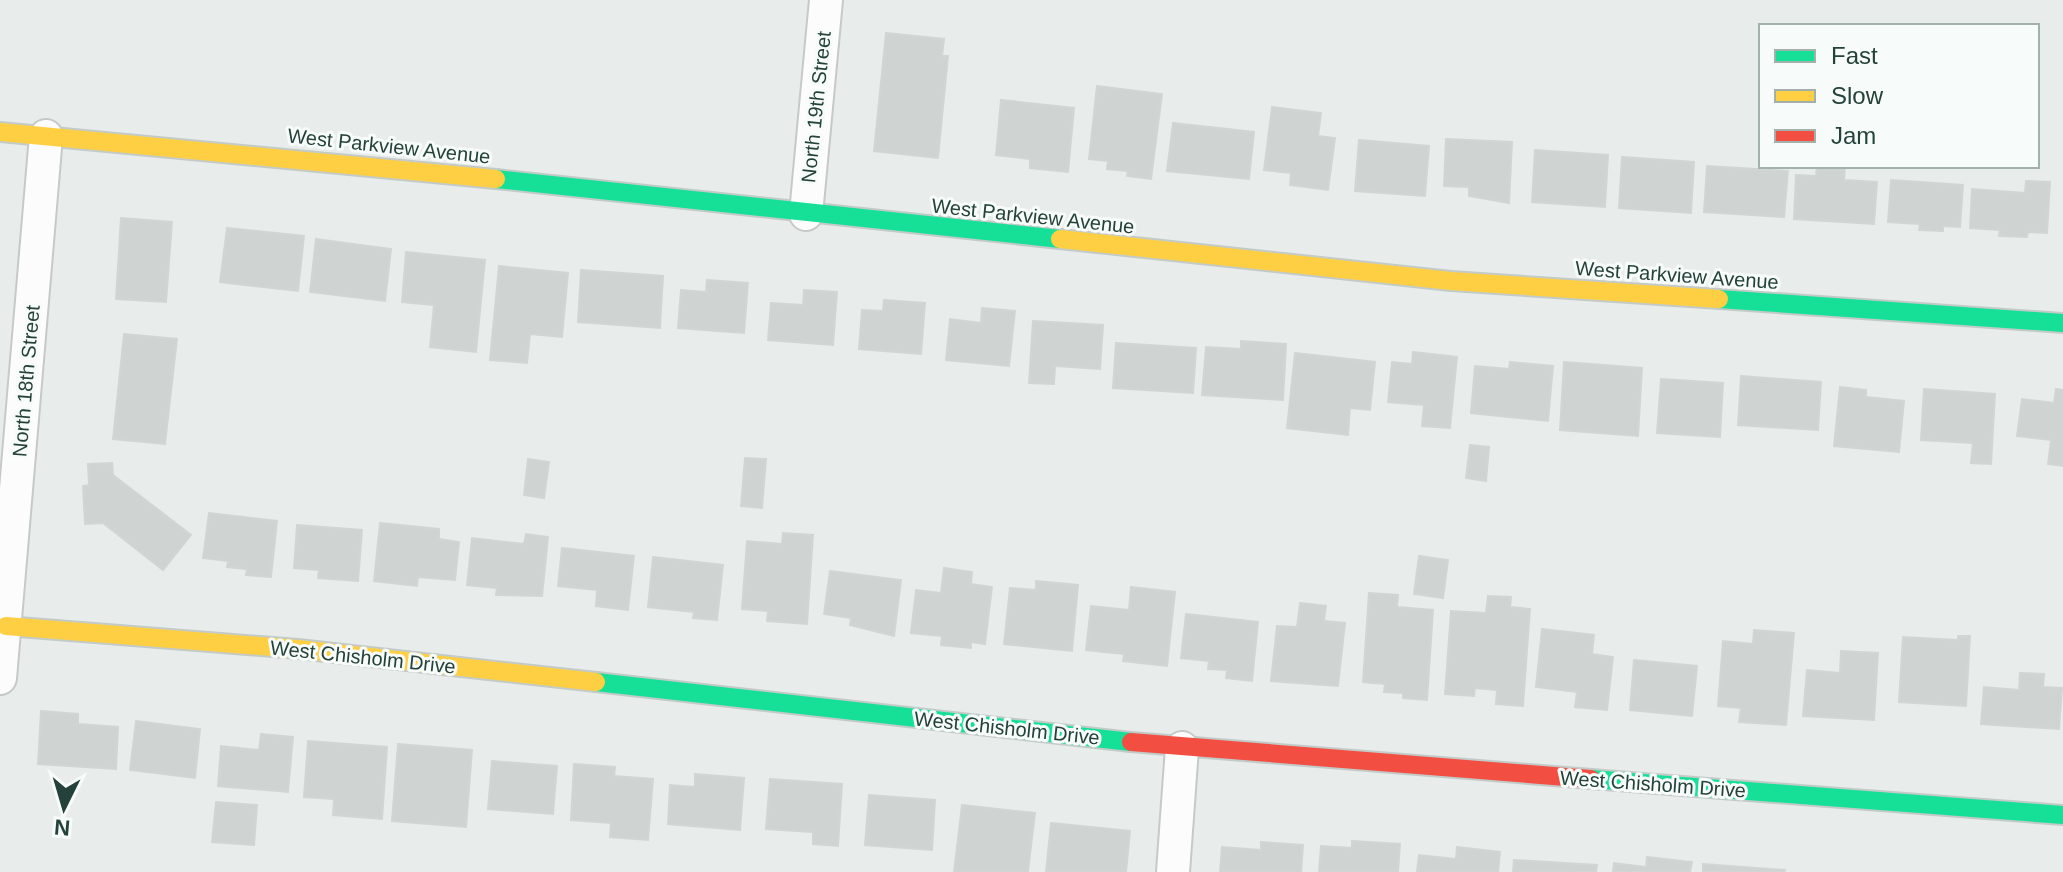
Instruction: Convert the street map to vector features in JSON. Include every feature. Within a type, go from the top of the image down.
[{"type":"street","name":"North 19th Street","points":[[806,214],[826,0]]},
{"type":"street","name":"West Parkview Avenue","points":[[0,132],[303,159],[1451,281],[2063,323]]},
{"type":"street","name":"North 18th Street","points":[[6,626],[46,136]]},
{"type":"street","points":[[0,678],[6,626]]},
{"type":"street","name":"West Chisholm Drive","points":[[6,626],[298,649],[1182,748],[2063,815]]},
{"type":"street","points":[[1173,872],[1182,748]]},
{"type":"building","points":[[886,33],[944,39],[942,56],[948,56],[938,158],[874,151]]},
{"type":"building","points":[[1097,86],[1162,94],[1151,179],[1127,176],[1128,171],[1107,169],[1108,161],[1089,159]]},
{"type":"building","points":[[1001,100],[1074,108],[1068,172],[1030,168],[1030,159],[996,155]]},
{"type":"building","points":[[1272,107],[1321,113],[1318,136],[1335,138],[1328,190],[1290,185],[1291,173],[1264,170]]},
{"type":"building","points":[[1173,123],[1254,132],[1249,179],[1167,171]]},
{"type":"building","points":[[1446,139],[1512,142],[1509,203],[1469,196],[1469,187],[1444,186]]},
{"type":"building","points":[[1359,140],[1429,146],[1425,196],[1355,191]]},
{"type":"building","points":[[1535,150],[1608,155],[1605,207],[1532,202]]},
{"type":"building","points":[[1622,157],[1694,162],[1691,213],[1619,208]]},
{"type":"building","points":[[1707,166],[1788,171],[1784,217],[1704,212]]},
{"type":"building","points":[[1817,168],[1845,168],[1844,180],[1877,182],[1874,224],[1794,219],[1796,175],[1816,176]]},
{"type":"building","points":[[1891,180],[1963,185],[1960,227],[1943,226],[1943,231],[1919,230],[1920,224],[1888,222]]},
{"type":"building","points":[[2026,181],[2050,182],[2047,233],[2028,232],[2027,237],[1999,236],[2000,230],[1970,228],[1972,189],[2025,193]]},
{"type":"building","points":[[121,218],[172,222],[166,302],[116,299]]},
{"type":"building","points":[[227,228],[304,236],[298,291],[220,282]]},
{"type":"building","points":[[316,239],[391,249],[385,301],[310,292]]},
{"type":"building","points":[[406,252],[485,260],[476,352],[430,347],[434,305],[402,302]]},
{"type":"building","points":[[499,266],[568,273],[562,337],[530,334],[527,363],[490,360]]},
{"type":"building","points":[[581,270],[663,276],[660,328],[578,322]]},
{"type":"building","points":[[707,280],[748,283],[744,333],[678,328],[681,290],[706,292]]},
{"type":"building","points":[[804,290],[837,292],[833,345],[768,340],[771,303],[803,305]]},
{"type":"building","points":[[884,300],[925,303],[921,354],[859,349],[862,310],[883,311]]},
{"type":"building","points":[[982,308],[1015,311],[1009,366],[946,360],[950,319],[981,323]]},
{"type":"building","points":[[1033,321],[1103,325],[1100,369],[1055,366],[1054,384],[1029,383]]},
{"type":"building","points":[[124,334],[177,339],[165,444],[113,439]]},
{"type":"building","points":[[1241,341],[1286,344],[1283,400],[1202,395],[1206,347],[1241,349]]},
{"type":"building","points":[[1116,343],[1196,348],[1193,393],[1113,388]]},
{"type":"building","points":[[1413,352],[1457,357],[1450,428],[1422,426],[1424,405],[1388,402],[1392,362],[1412,364]]},
{"type":"building","points":[[1295,353],[1375,362],[1370,410],[1350,408],[1348,435],[1287,428]]},
{"type":"building","points":[[1510,362],[1553,366],[1548,421],[1471,413],[1475,366],[1509,369]]},
{"type":"building","points":[[1564,362],[1642,368],[1638,436],[1560,430]]},
{"type":"building","points":[[1741,376],[1821,382],[1818,430],[1738,425]]},
{"type":"building","points":[[1661,379],[1723,383],[1720,437],[1657,433]]},
{"type":"building","points":[[1840,387],[1866,390],[1866,397],[1904,401],[1899,452],[1834,446]]},
{"type":"building","points":[[1924,389],[1995,394],[1991,464],[1971,463],[1973,443],[1921,440]]},
{"type":"building","points":[[2056,389],[2063,390],[2063,466],[2048,464],[2051,440],[2017,436],[2022,399],[2054,403]]},
{"type":"building","points":[[1470,445],[1489,447],[1486,481],[1466,478]]},
{"type":"building","points":[[745,458],[766,459],[762,508],[741,506]]},
{"type":"building","points":[[528,459],[549,462],[544,498],[524,495]]},
{"type":"building","points":[[112,463],[113,475],[191,535],[163,570],[103,523],[85,524],[83,486],[89,485],[88,464]]},
{"type":"building","points":[[209,513],[277,521],[271,577],[246,575],[247,569],[227,567],[228,561],[203,558]]},
{"type":"building","points":[[380,523],[439,529],[439,539],[459,542],[455,580],[418,577],[417,586],[374,581]]},
{"type":"building","points":[[297,525],[362,530],[358,581],[318,578],[319,570],[294,568]]},
{"type":"building","points":[[783,533],[813,535],[807,624],[767,621],[768,611],[742,609],[747,541],[782,544]]},
{"type":"building","points":[[526,534],[548,537],[542,596],[496,595],[497,588],[467,585],[472,538],[524,544]]},
{"type":"building","points":[[562,548],[634,556],[628,610],[596,606],[597,590],[558,586]]},
{"type":"building","points":[[1419,556],[1448,560],[1443,598],[1414,594]]},
{"type":"building","points":[[653,557],[723,565],[717,620],[693,618],[694,612],[648,607]]},
{"type":"building","points":[[944,568],[972,572],[971,584],[992,587],[985,644],[971,642],[971,648],[941,645],[942,636],[911,633],[916,590],[941,593]]},
{"type":"building","points":[[830,571],[901,580],[894,636],[850,625],[851,618],[824,614]]},
{"type":"building","points":[[1036,581],[1078,585],[1072,651],[1004,644],[1010,588],[1036,590]]},
{"type":"building","points":[[1131,587],[1175,592],[1167,666],[1123,661],[1124,654],[1086,650],[1091,606],[1129,610]]},
{"type":"building","points":[[1369,593],[1398,595],[1397,607],[1433,610],[1427,700],[1403,698],[1403,693],[1384,692],[1385,684],[1363,682]]},
{"type":"building","points":[[1488,596],[1511,597],[1510,607],[1530,609],[1523,706],[1496,704],[1497,690],[1475,688],[1474,696],[1445,694],[1451,611],[1486,613]]},
{"type":"building","points":[[1300,603],[1326,606],[1324,621],[1345,623],[1338,686],[1271,681],[1277,626],[1297,627]]},
{"type":"building","points":[[1186,614],[1258,622],[1252,681],[1226,678],[1227,670],[1208,669],[1209,661],[1181,658]]},
{"type":"building","points":[[1542,629],[1594,635],[1592,654],[1613,657],[1607,710],[1575,707],[1577,692],[1536,687]]},
{"type":"building","points":[[1754,630],[1794,633],[1786,725],[1739,722],[1741,708],[1718,706],[1723,641],[1753,644]]},
{"type":"building","points":[[1958,636],[1970,636],[1966,706],[1899,702],[1903,637],[1958,640]]},
{"type":"building","points":[[1841,651],[1878,653],[1874,720],[1803,716],[1807,670],[1840,673]]},
{"type":"building","points":[[1634,660],[1697,666],[1692,716],[1630,710]]},
{"type":"building","points":[[2020,673],[2044,674],[2043,687],[2062,688],[2059,729],[1981,724],[1984,687],[2019,690]]},
{"type":"building","points":[[41,711],[78,714],[78,724],[118,727],[116,769],[38,764]]},
{"type":"building","points":[[136,721],[200,729],[195,778],[130,770]]},
{"type":"building","points":[[261,734],[293,737],[288,792],[218,786],[221,746],[259,750]]},
{"type":"building","points":[[308,741],[387,747],[382,819],[333,815],[334,799],[304,797]]},
{"type":"building","points":[[398,744],[472,750],[466,827],[392,821]]},
{"type":"building","points":[[492,761],[557,766],[553,814],[488,809]]},
{"type":"building","points":[[574,764],[615,767],[614,776],[653,779],[648,840],[610,837],[611,823],[571,820]]},
{"type":"building","points":[[695,774],[744,778],[740,830],[668,824],[670,785],[695,787]]},
{"type":"building","points":[[770,779],[842,784],[838,846],[813,844],[813,832],[766,829]]},
{"type":"building","points":[[869,795],[935,800],[932,850],[865,845]]},
{"type":"building","points":[[216,802],[257,805],[254,845],[212,842]]},
{"type":"building","points":[[962,805],[1035,813],[1028,871],[954,872]]},
{"type":"building","points":[[1051,823],[1130,831],[1126,872],[1046,872]]},
{"type":"building","points":[[1352,841],[1400,844],[1398,872],[1319,872],[1321,846],[1352,848]]},
{"type":"building","points":[[1261,842],[1303,845],[1301,872],[1220,872],[1222,847],[1261,850]]},
{"type":"building","points":[[1457,847],[1500,852],[1498,872],[1417,872],[1419,855],[1456,859]]},
{"type":"building","points":[[1647,857],[1692,862],[1690,872],[1613,872],[1614,863],[1646,867]]},
{"type":"building","points":[[1514,860],[1597,865],[1596,872],[1513,872]]},
{"type":"building","points":[[1703,864],[1785,870],[1703,872]]},
{"type":"traffic: fast","points":[[496,179],[1060,239]]},
{"type":"traffic: fast","points":[[1719,299],[2063,323]]},
{"type":"traffic: fast","points":[[596,682],[1131,742]]},
{"type":"traffic: fast","points":[[1591,779],[2063,815]]},
{"type":"traffic: slow","points":[[0,132],[496,179]]},
{"type":"traffic: slow","points":[[1060,239],[1451,281],[1719,299]]},
{"type":"traffic: slow","points":[[6,626],[298,649],[596,682]]},
{"type":"traffic: jam","points":[[1131,742],[1591,779]]}]
